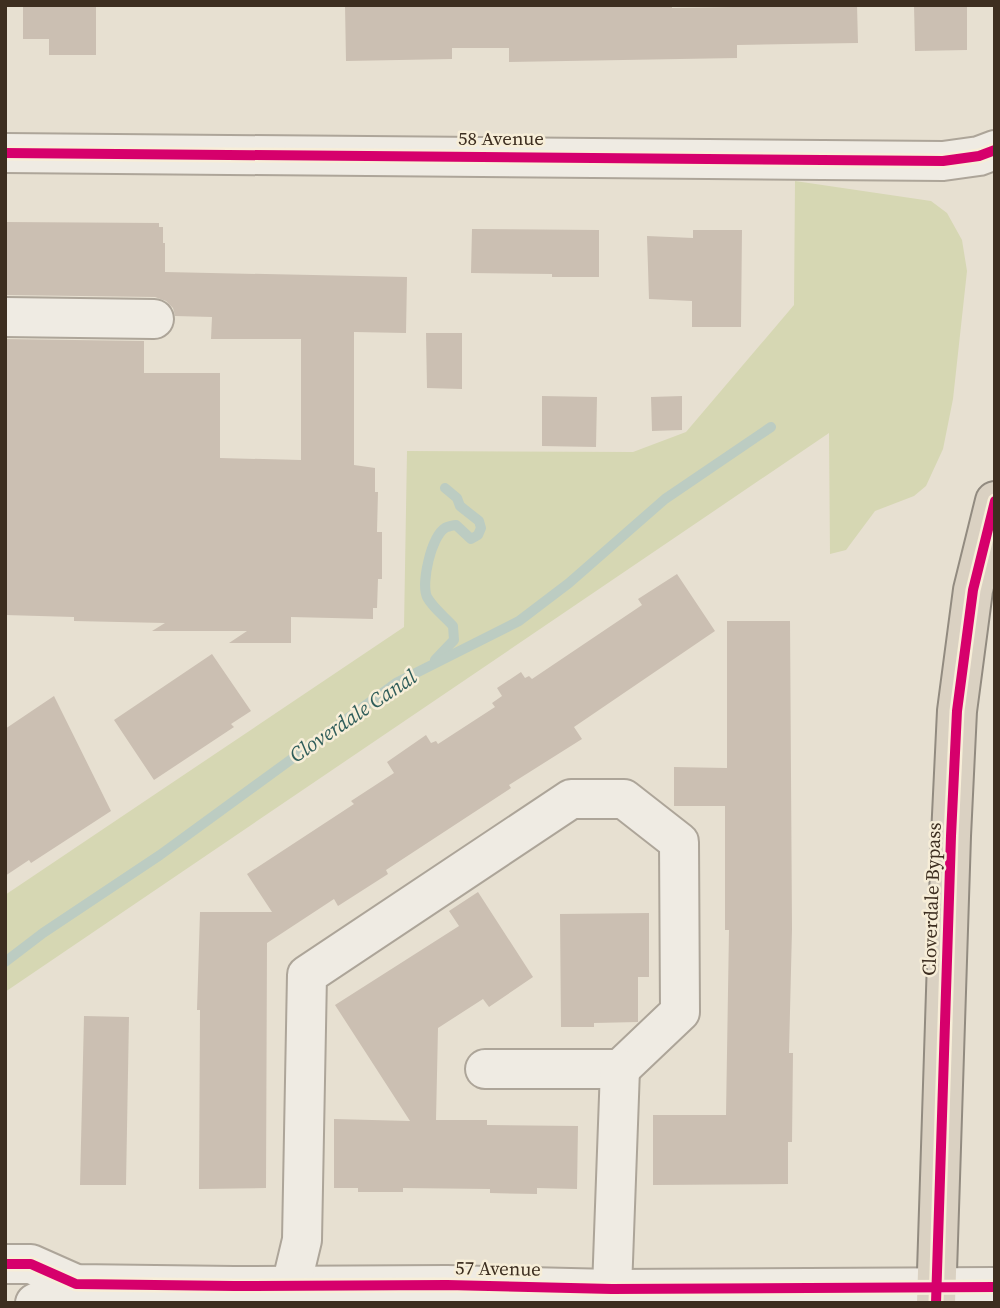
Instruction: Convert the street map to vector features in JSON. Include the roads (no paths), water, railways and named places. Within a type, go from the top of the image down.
[{"type":"highway","name":"Cloverdale Bypass","points":[[936,1295],[957,711],[973,590],[995,501]]},
{"type":"street","name":"58 Avenue","points":[[5,153],[943,161],[979,156],[995,150]]},
{"type":"street","points":[[5,317],[154,319]]},
{"type":"street","points":[[292,1286],[302,1240],[307,975],[571,799],[624,799],[679,842],[680,1012],[620,1069],[485,1069]]},
{"type":"street","points":[[612,1289],[620,1069]]},
{"type":"street","name":"57 Avenue","points":[[5,1265],[31,1264],[76,1284],[447,1284],[936,1295],[995,1287]]},
{"type":"street","name":"57 Avenue","points":[[34,1303],[76,1284]]},
{"type":"waterway","name":"Cloverdale Canal","points":[[5,962],[43,933],[160,855],[396,683],[519,621],[569,583],[665,499],[771,427]]},
{"type":"waterway","points":[[435,660],[454,640],[453,626],[427,597],[425,582],[428,561],[435,541],[446,528],[456,525],[471,539],[478,535],[481,528],[479,521],[460,506],[457,498],[445,488]]}]
